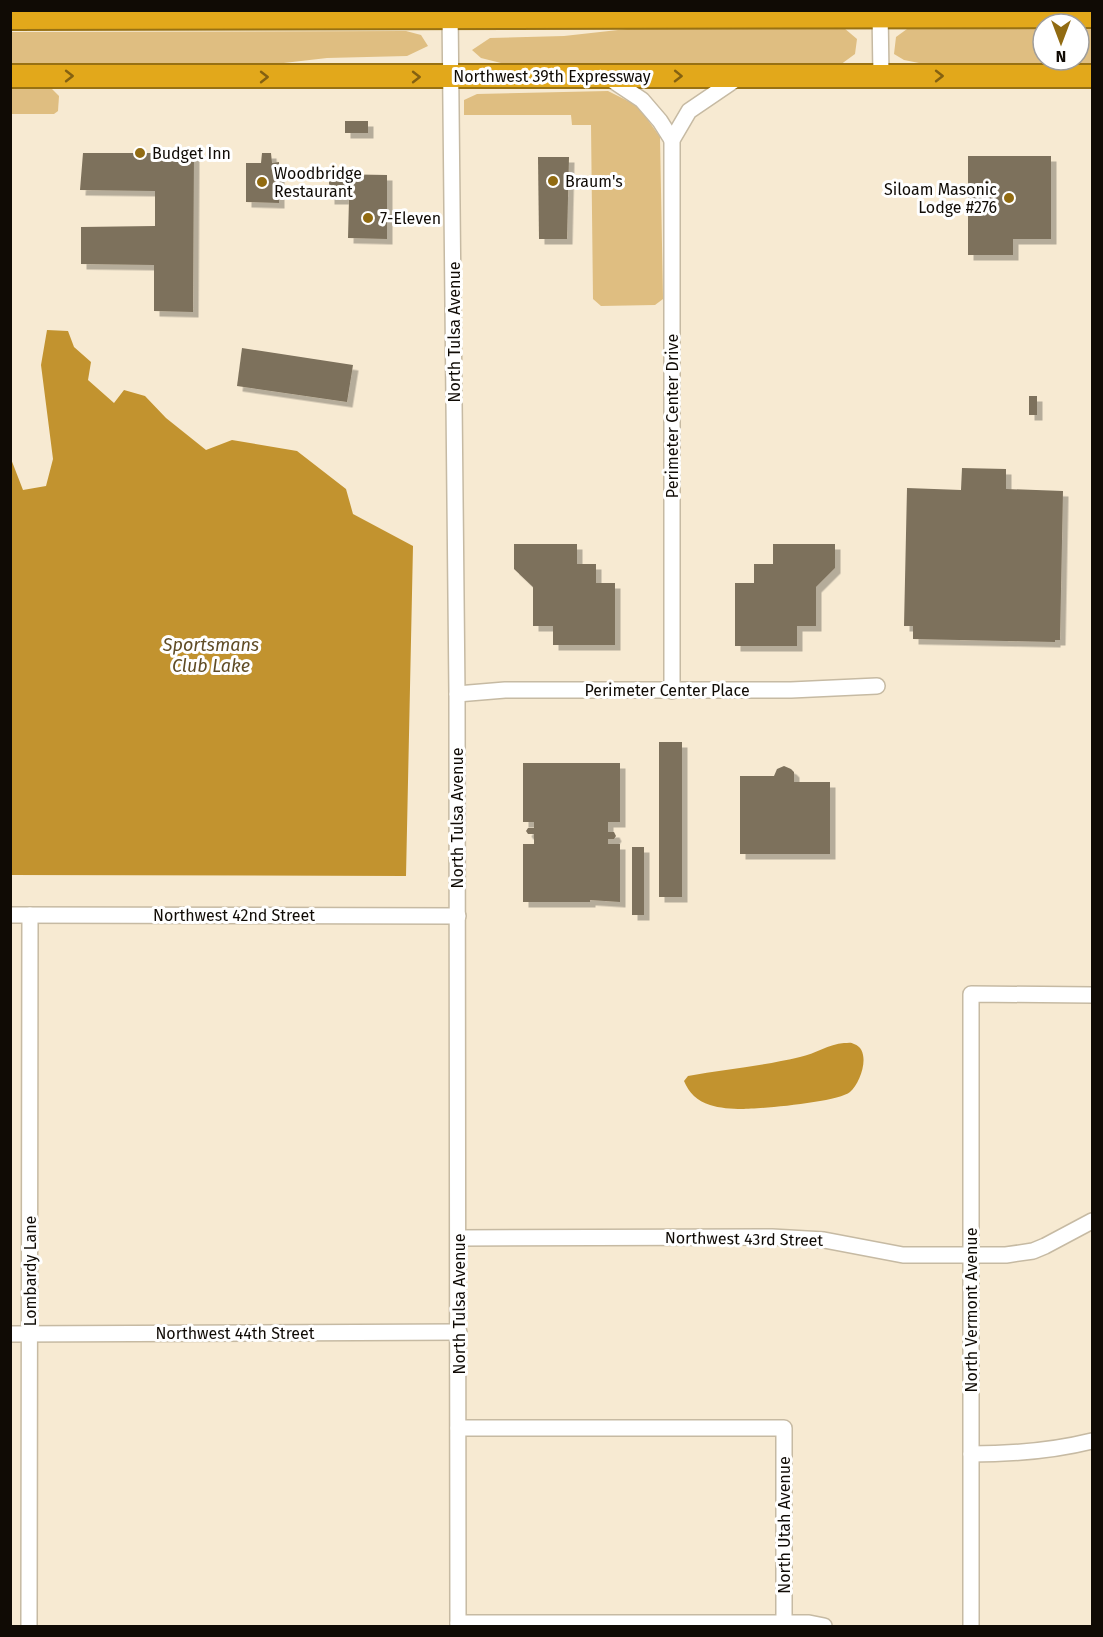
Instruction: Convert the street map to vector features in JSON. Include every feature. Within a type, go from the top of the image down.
[{"type":"highway","points":[[10,18],[880,13],[1092,16]]},
{"type":"highway","name":"Northwest 39th Expressway","points":[[10,76],[1092,76]]},
{"type":"street","points":[[880,13],[881,76]]},
{"type":"street","name":"North Tulsa Avenue","points":[[450,14],[457,694],[458,1625]]},
{"type":"street","points":[[605,75],[642,100],[672,140]]},
{"type":"street","name":"Perimeter Center Drive","points":[[672,691],[672,140],[688,111],[739,76]]},
{"type":"street","name":"Perimeter Center Place","points":[[457,694],[505,690],[791,690],[877,686]]},
{"type":"street","name":"Northwest 42nd Street","points":[[10,915],[458,916]]},
{"type":"street","name":"Lombardy Lane","points":[[29,1626],[30,915]]},
{"type":"street","name":"North Vermont Avenue","points":[[971,1626],[971,994],[1092,995]]},
{"type":"street","name":"Northwest 43rd Street","points":[[459,1238],[772,1237],[824,1240],[903,1255],[1006,1255],[1033,1251],[1092,1221]]},
{"type":"street","name":"Northwest 44th Street","points":[[10,1334],[459,1332]]},
{"type":"street","name":"North Utah Avenue","points":[[458,1428],[784,1428],[784,1623]]},
{"type":"street","points":[[971,1454],[1042,1452],[1092,1441]]},
{"type":"street","points":[[458,1625],[809,1623],[824,1626]]},
{"type":"shaded area","points":[[844,28],[857,39],[855,54],[840,65],[509,65],[481,58],[472,50],[490,38],[564,36],[627,29]]},
{"type":"shaded area","points":[[1091,28],[1092,28],[1091,64]]},
{"type":"shaded area","points":[[907,29],[1031,29],[1031,64],[924,64],[904,60],[894,54],[896,37]]},
{"type":"shaded area","points":[[406,31],[421,35],[428,46],[407,56],[327,58],[275,64],[11,65],[11,32]]},
{"type":"shaded area","points":[[10,89],[52,89],[59,96],[58,111],[54,114],[11,114]]},
{"type":"shaded area","points":[[608,91],[638,106],[660,137],[663,299],[655,305],[601,306],[593,299],[591,125],[572,125],[571,115],[464,115],[464,100],[477,94]]},
{"type":"water","name":"Sportsmans Club Lake","points":[[47,330],[68,331],[74,347],[91,362],[88,380],[114,403],[124,390],[145,396],[166,418],[206,450],[232,440],[297,451],[346,489],[353,514],[413,546],[406,876],[11,875],[11,459],[23,490],[46,486],[53,459],[41,365]]},
{"type":"water","points":[[844,1043],[852,1043],[859,1047],[863,1053],[863,1067],[858,1082],[850,1092],[831,1099],[765,1108],[726,1108],[710,1105],[697,1099],[684,1081],[688,1076],[806,1056]]},
{"type":"building","points":[[345,121],[368,121],[368,133],[345,133]]},
{"type":"building","points":[[83,153],[194,153],[193,312],[154,311],[154,265],[81,264],[81,227],[155,226],[155,191],[80,190]]},
{"type":"building","points":[[262,153],[271,153],[272,163],[279,162],[279,203],[246,202],[246,163],[261,163]]},
{"type":"building","name":"Siloam Masonic Lodge #276","points":[[968,156],[1051,156],[1051,239],[1013,239],[1013,255],[968,255]]},
{"type":"building","name":"Braum's","points":[[538,157],[569,157],[567,239],[539,239]]},
{"type":"building","name":"7-Eleven","points":[[329,174],[387,175],[387,239],[348,238],[349,199],[329,199]]},
{"type":"building","points":[[242,348],[353,365],[347,402],[237,386]]},
{"type":"building","points":[[1029,396],[1037,396],[1037,415],[1029,415]]},
{"type":"building","points":[[962,468],[1006,469],[1006,489],[1063,491],[1060,640],[1055,640],[1055,642],[913,639],[913,626],[904,626],[907,488],[961,490]]},
{"type":"building","points":[[514,544],[577,544],[577,564],[596,564],[596,583],[615,583],[615,645],[553,645],[553,626],[533,626],[533,587],[514,569]]},
{"type":"building","points":[[773,544],[835,544],[835,568],[816,587],[816,626],[797,626],[797,646],[735,646],[735,583],[754,583],[754,564],[773,564]]},
{"type":"building","points":[[659,742],[682,742],[682,897],[659,897]]},
{"type":"building","points":[[523,763],[620,763],[620,822],[608,822],[608,832],[614,832],[616,836],[614,839],[608,839],[608,844],[620,844],[620,902],[590,900],[590,902],[523,902],[523,844],[534,844],[534,834],[528,834],[526,831],[528,828],[534,828],[534,822],[523,822]]},
{"type":"building","points":[[784,766],[794,772],[794,782],[830,782],[830,854],[740,854],[740,776],[774,776],[777,769]]},
{"type":"building","points":[[632,847],[644,847],[644,915],[632,915]]},
{"type":"place","name":"Budget Inn","points":[[140,153]]},
{"type":"place","name":"Braum's","points":[[553,181]]},
{"type":"place","name":"Woodbridge Restaurant","points":[[262,182]]},
{"type":"place","name":"Siloam Masonic Lodge #276","points":[[1009,198]]},
{"type":"place","name":"7-Eleven","points":[[368,218]]}]
